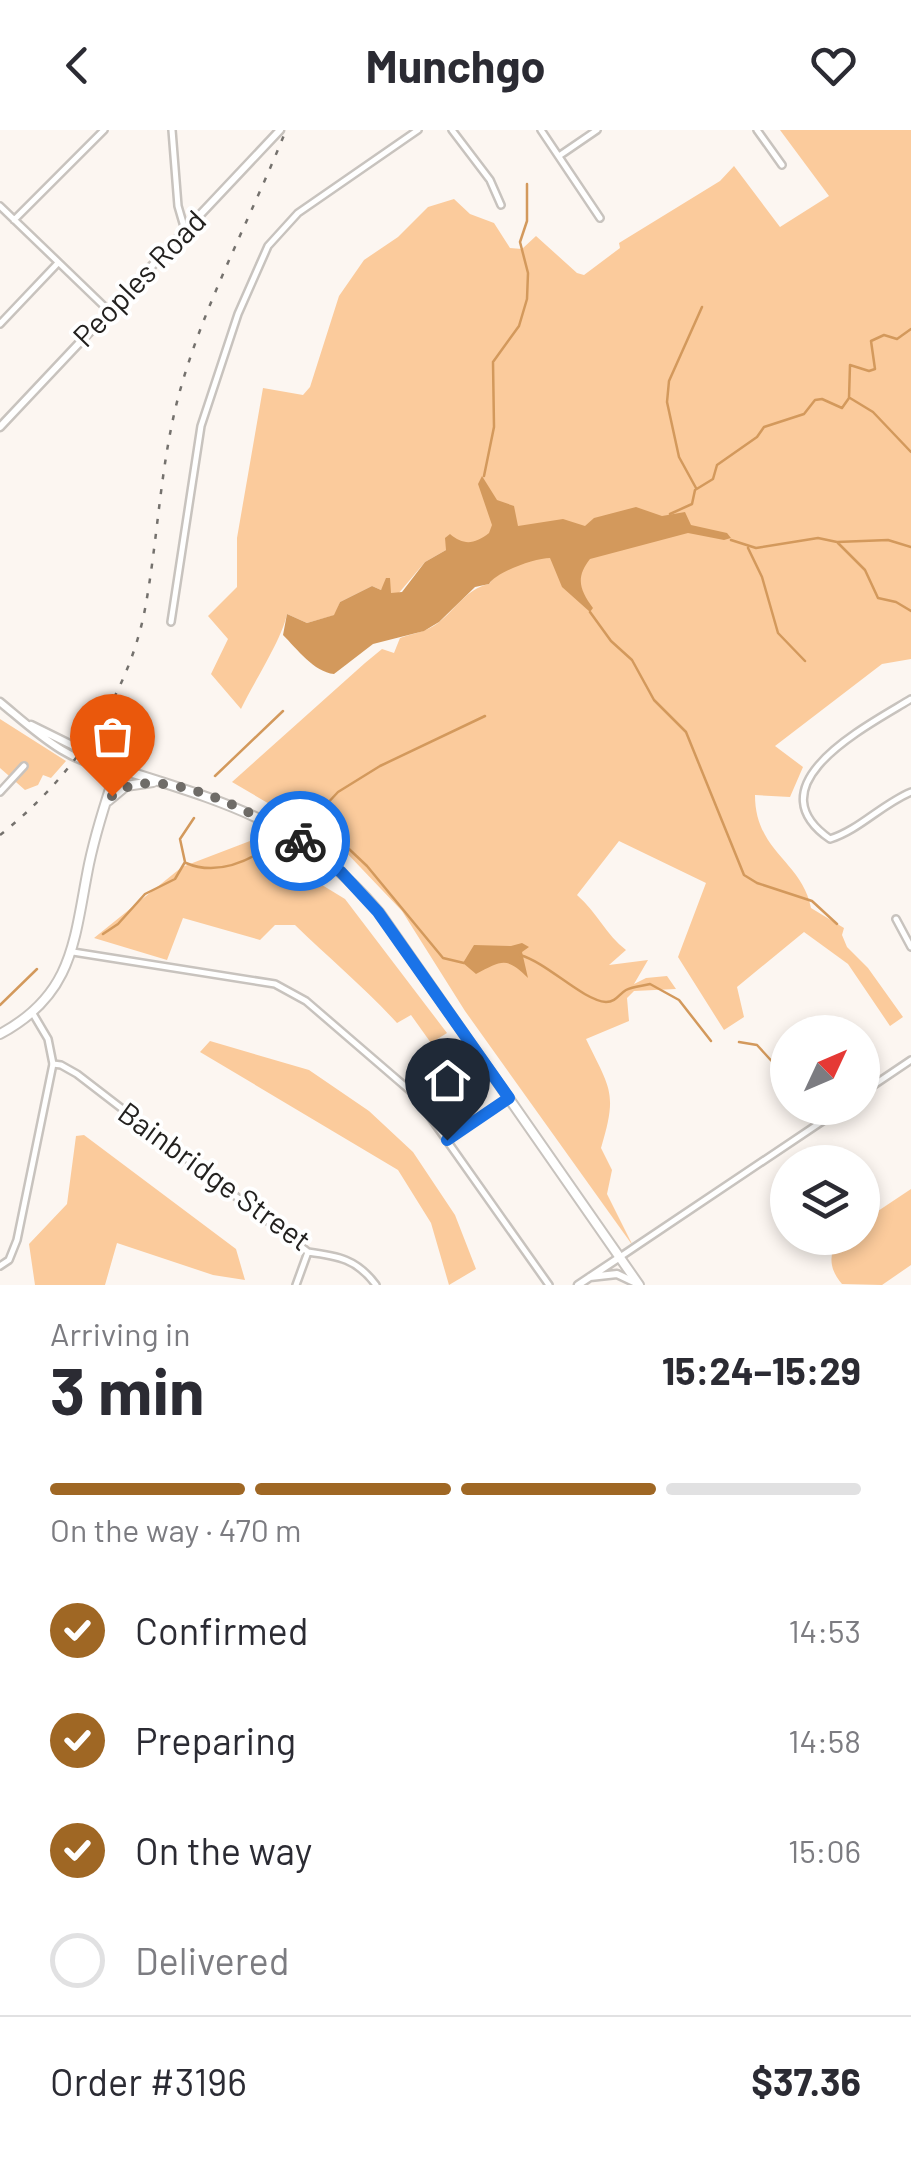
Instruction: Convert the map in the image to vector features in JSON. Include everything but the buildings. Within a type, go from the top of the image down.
[{"type":"highway","points":[[0,1034],[32,1012],[52,989],[74,952],[104,806],[117,768],[212,797],[304,843],[341,872],[378,912],[639,1285]]},
{"type":"highway","points":[[104,806],[126,786],[158,782]]},
{"type":"main road","name":"Peoples Road","points":[[0,428],[280,130]]},
{"type":"main road","points":[[0,702],[30,725],[117,768]]},
{"type":"main road","points":[[578,1285],[620,1257]]},
{"type":"main road","points":[[590,1277],[617,1274],[639,1285]]},
{"type":"street","points":[[14,220],[104,130]]},
{"type":"street","points":[[172,130],[178,206],[186,232]]},
{"type":"street","points":[[171,622],[200,426],[238,314],[268,246],[298,214],[418,130]]},
{"type":"street","points":[[452,130],[490,180],[501,205]]},
{"type":"street","points":[[541,130],[600,218]]},
{"type":"street","points":[[560,156],[596,130]]},
{"type":"street","points":[[757,130],[782,165]]},
{"type":"street","points":[[0,206],[109,311]]},
{"type":"street","points":[[0,324],[58,264]]},
{"type":"street","points":[[911,698],[824,755],[806,782],[803,796],[811,821],[830,839],[911,792]]},
{"type":"street","points":[[0,792],[24,766]]},
{"type":"street","points":[[896,919],[911,948]]},
{"type":"street","points":[[74,952],[275,984],[291,990],[414,1094],[549,1285]]},
{"type":"street","points":[[0,1266],[9,1260],[17,1240],[53,1064],[48,1039],[32,1012]]},
{"type":"street","points":[[880,1081],[911,1060]]},
{"type":"street","name":"Bainbridge Street","points":[[53,1064],[77,1074],[308,1252],[352,1260],[376,1285]]},
{"type":"street","points":[[447,1140],[509,1098]]},
{"type":"street","points":[[620,1257],[817,1125]]},
{"type":"street","points":[[296,1285],[308,1252]]},
{"type":"shaded area","points":[[780,130],[911,130],[911,659],[882,664],[775,746],[803,767],[790,797],[755,795],[762,830],[798,879],[811,908],[844,928],[842,935],[847,947],[868,968],[903,1017],[890,1026],[848,964],[804,932],[737,987],[744,1017],[724,1030],[678,957],[706,883],[619,841],[577,895],[626,950],[609,965],[648,960],[634,984],[646,978],[667,976],[676,989],[634,991],[627,998],[629,1021],[586,1039],[609,1091],[609,1114],[601,1148],[612,1170],[607,1194],[633,1246],[465,1011],[402,911],[321,826],[306,816],[295,819],[232,782],[382,649],[394,653],[400,638],[433,626],[495,576],[456,540],[425,562],[398,594],[391,594],[385,584],[381,590],[372,586],[340,602],[335,615],[307,623],[287,614],[274,648],[241,709],[211,674],[228,639],[208,616],[237,587],[237,538],[263,388],[303,395],[310,387],[339,296],[364,260],[398,237],[428,207],[454,199],[470,214],[494,223],[510,248],[522,249],[536,236],[584,275],[620,248],[619,243],[720,181],[734,166],[780,227],[829,196]]},
{"type":"shaded area","points":[[482,476],[497,500],[514,506],[518,526],[563,519],[585,526],[594,518],[636,507],[662,516],[685,512],[691,525],[727,533],[731,538],[688,533],[590,559],[581,578],[582,590],[593,608],[590,612],[562,587],[550,558],[526,563],[489,584],[475,587],[424,631],[373,644],[334,674],[313,664],[283,635],[287,614],[307,623],[334,615],[340,602],[372,586],[381,590],[386,578],[390,578],[391,593],[402,592],[425,562],[446,550],[445,538],[450,534],[469,542],[489,533],[492,525],[478,484]]},
{"type":"shaded area","points":[[0,719],[66,761],[51,778],[43,775],[38,785],[25,790],[0,768]]},
{"type":"shaded area","points":[[250,841],[345,899],[447,1033],[431,1043],[411,1015],[397,1023],[295,925],[275,925],[260,940],[183,918],[167,960],[94,938],[182,867]]},
{"type":"shaded area","points":[[522,943],[529,947],[522,952],[528,978],[509,964],[498,964],[476,974],[463,963],[474,945]]},
{"type":"shaded area","points":[[210,1041],[309,1070],[369,1111],[413,1152],[455,1215],[476,1269],[449,1285],[431,1223],[398,1170],[200,1052]]},
{"type":"shaded area","points":[[84,1135],[236,1249],[245,1280],[213,1275],[117,1243],[105,1285],[35,1285],[29,1244],[67,1204],[76,1136]]},
{"type":"shaded area","points":[[911,1189],[911,1265],[882,1285],[842,1284],[834,1273],[832,1255],[880,1255],[880,1210]]},
{"type":"waterway","points":[[484,476],[494,427],[493,362],[519,326],[527,299],[528,273],[520,242],[527,221],[527,184]]},
{"type":"waterway","points":[[696,488],[679,457],[667,402],[669,381],[702,307]]},
{"type":"waterway","points":[[670,514],[692,504],[695,490],[713,479],[717,465],[757,437],[764,427],[804,414],[815,400],[842,408],[849,398],[850,365],[875,369],[871,341],[884,335],[897,339],[911,329]]},
{"type":"waterway","points":[[850,398],[873,412],[911,452]]},
{"type":"waterway","points":[[731,540],[756,548],[818,538],[837,542],[888,540],[911,547]]},
{"type":"waterway","points":[[838,543],[865,570],[878,598],[911,611]]},
{"type":"waterway","points":[[748,548],[762,577],[778,633],[805,661]]},
{"type":"waterway","points":[[590,612],[611,641],[632,660],[654,700],[686,732],[744,875],[812,901],[837,924]]},
{"type":"waterway","points":[[215,776],[283,711]]},
{"type":"waterway","points":[[324,807],[338,792],[380,766],[485,716]]},
{"type":"waterway","points":[[103,934],[118,924],[145,894],[175,879],[185,862],[180,839],[194,818]]},
{"type":"waterway","points":[[316,831],[349,849],[367,866],[443,958],[464,963]]},
{"type":"waterway","points":[[186,863],[208,868],[230,866],[272,845]]},
{"type":"waterway","points":[[520,955],[597,1000],[606,1002],[629,989],[650,984],[679,1000],[711,1041]]},
{"type":"waterway","points":[[0,1005],[37,969]]},
{"type":"waterway","points":[[739,1042],[757,1045],[770,1059]]},
{"type":"railway","points":[[0,835],[72,763],[125,674],[145,609],[167,450],[188,364],[213,296],[286,130]]},
{"type":"way so far","points":[[112,796],[126,786],[158,782],[235,806],[300,841]]},
{"type":"route","points":[[300,841],[341,872],[378,912],[509,1098],[447,1140]]}]
